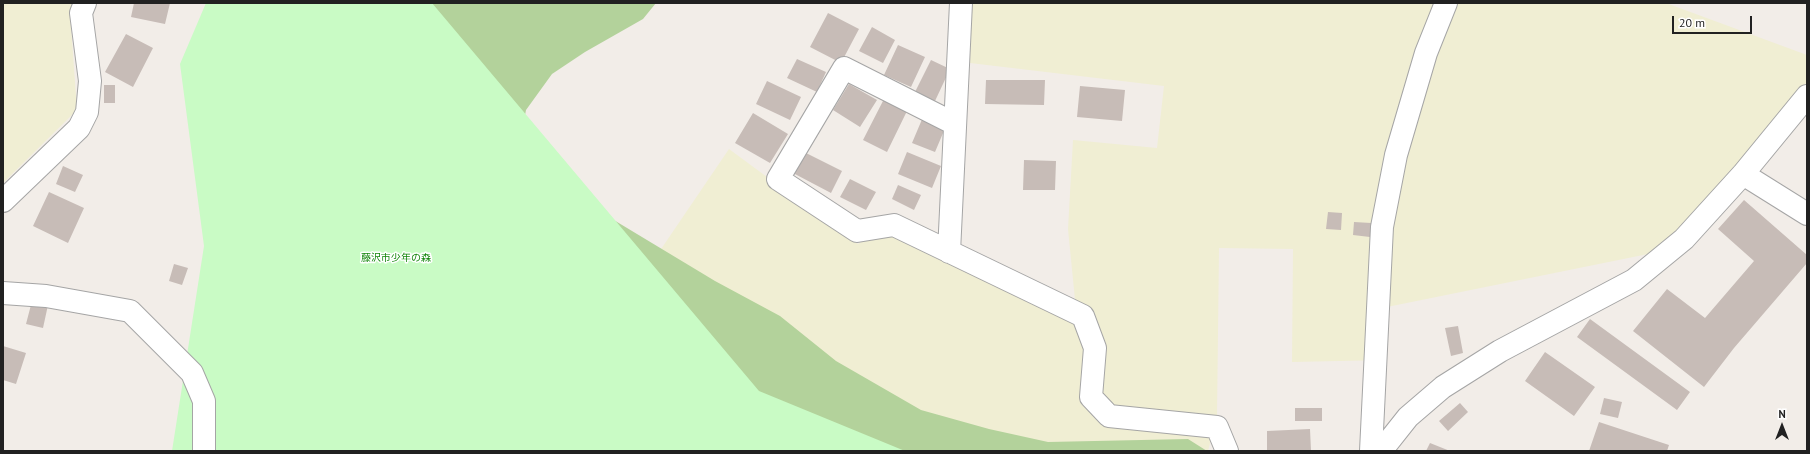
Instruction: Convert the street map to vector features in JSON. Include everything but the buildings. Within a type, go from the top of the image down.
[{"type":"street","points":[[3,201],[79,128],[87,112],[90,81],[82,14],[85,3]]},
{"type":"street","points":[[949,252],[960,3]]},
{"type":"street","points":[[1371,451],[1382,227],[1396,155],[1426,53],[1446,3]]},
{"type":"street","points":[[955,124],[844,68],[778,179],[857,231],[894,225],[1083,316],[1095,348],[1091,397],[1109,416],[1217,426],[1227,451]]},
{"type":"street","points":[[1381,451],[1408,417],[1443,387],[1500,351],[1634,280],[1684,239],[1744,174],[1807,96]]},
{"type":"street","points":[[1744,174],[1807,214]]},
{"type":"street","points":[[3,293],[46,296],[130,311],[192,373],[204,401],[204,451]]},
{"type":"shaded area","points":[[3,3],[72,3],[70,13],[77,110],[3,183]]},
{"type":"shaded area","points":[[971,3],[1666,3],[1807,55],[1807,82],[1698,215],[1653,253],[1387,307],[1387,360],[1292,362],[1293,249],[1219,248],[1217,416],[1208,451],[936,451],[657,255],[729,149],[858,244],[873,234],[887,234],[1077,320],[1068,229],[1073,140],[1157,148],[1164,86],[970,63]]},
{"type":"green space","name":"藤沢市少年の森","points":[[206,3],[432,3],[759,391],[905,451],[172,451],[204,246],[180,64]]},
{"type":"green space","name":"藤沢市少年の森","points":[[226,3],[656,3],[643,19],[585,52],[552,74],[526,110],[523,126],[559,187],[715,281],[780,316],[836,361],[921,410],[989,429],[1048,442],[1188,439],[1207,451],[332,451]]}]
